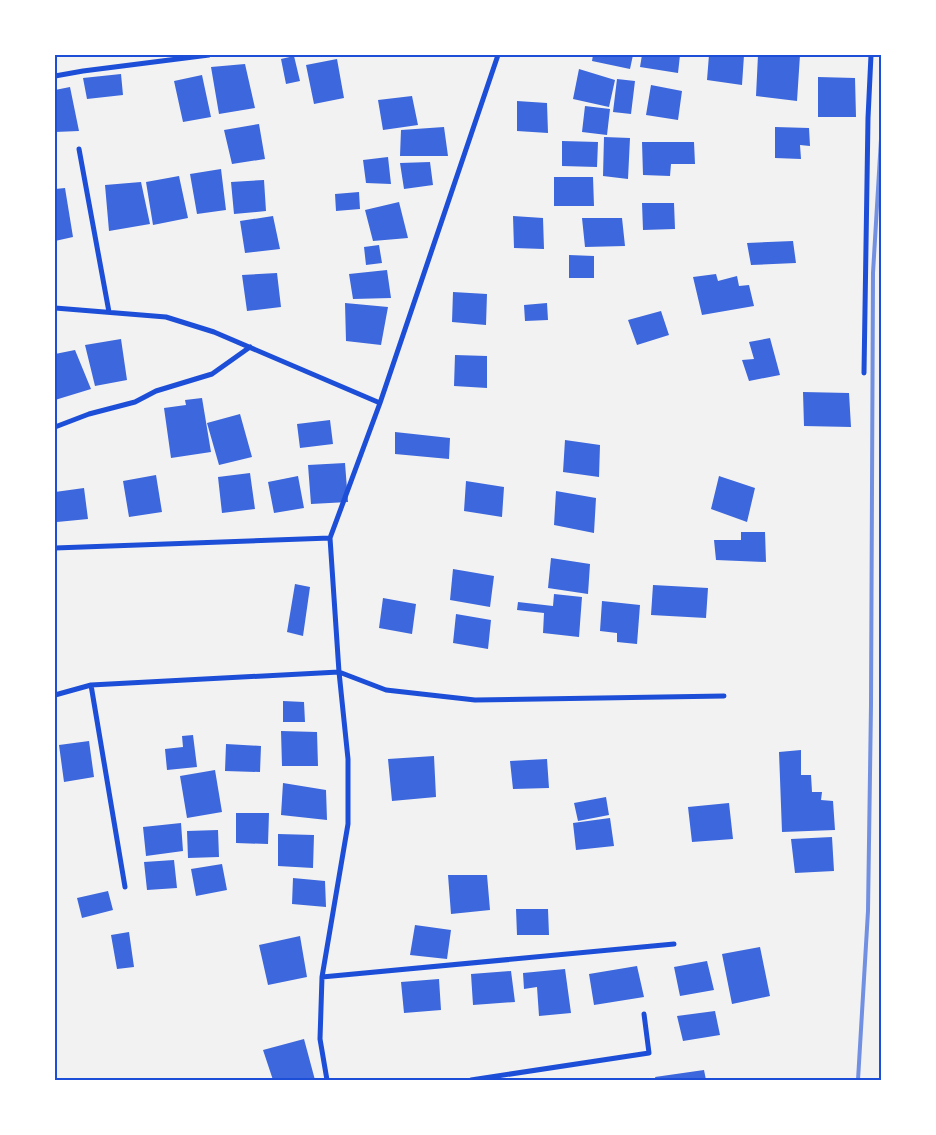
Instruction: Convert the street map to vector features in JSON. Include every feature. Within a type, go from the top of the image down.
[{"type":"street","points":[[55,76],[209,55]]},
{"type":"street","points":[[327,1080],[320,1039],[322,977],[348,824],[348,759],[339,672],[330,538],[380,402],[498,55]]},
{"type":"street","points":[[864,373],[871,55]]},
{"type":"street","points":[[79,149],[109,312]]},
{"type":"street","points":[[55,308],[166,317],[214,332],[380,402]]},
{"type":"street","points":[[55,427],[89,414],[135,402],[156,391],[212,374],[250,347]]},
{"type":"street","points":[[55,548],[330,538]]},
{"type":"street","points":[[55,695],[91,685],[339,672],[386,690],[475,700],[724,696]]},
{"type":"street","points":[[91,685],[125,887]]},
{"type":"street","points":[[322,977],[674,944]]},
{"type":"street","points":[[471,1080],[648,1053],[644,1014]]},
{"type":"building","points":[[593,55],[633,55],[630,69],[592,61]]},
{"type":"building","points":[[642,55],[680,55],[678,73],[640,67]]},
{"type":"building","points":[[709,55],[744,55],[742,85],[707,80]]},
{"type":"building","points":[[758,55],[800,55],[797,101],[756,96]]},
{"type":"building","points":[[294,56],[300,81],[286,84],[281,59]]},
{"type":"building","points":[[337,59],[344,98],[314,104],[306,65]]},
{"type":"building","points":[[245,64],[255,108],[219,114],[211,67]]},
{"type":"building","points":[[579,69],[615,80],[609,107],[573,99]]},
{"type":"building","points":[[121,74],[123,95],[87,99],[83,78]]},
{"type":"building","points":[[202,75],[211,117],[183,122],[174,81]]},
{"type":"building","points":[[818,77],[855,78],[856,117],[818,117]]},
{"type":"building","points":[[617,79],[635,81],[631,114],[613,112]]},
{"type":"building","points":[[651,85],[682,91],[678,120],[646,115]]},
{"type":"building","points":[[70,87],[79,131],[55,132],[55,90]]},
{"type":"building","points":[[412,96],[418,125],[383,130],[378,100]]},
{"type":"building","points":[[517,101],[547,103],[548,133],[517,131]]},
{"type":"building","points":[[585,106],[610,109],[607,135],[582,132]]},
{"type":"building","points":[[259,124],[265,159],[232,164],[224,130]]},
{"type":"building","points":[[444,127],[448,156],[400,156],[401,130]]},
{"type":"building","points":[[775,127],[809,128],[810,146],[800,145],[801,159],[775,158]]},
{"type":"building","points":[[604,137],[630,138],[628,179],[603,176]]},
{"type":"building","points":[[562,141],[598,142],[597,167],[562,166]]},
{"type":"building","points":[[642,142],[694,142],[695,164],[671,164],[670,176],[643,175]]},
{"type":"building","points":[[388,157],[391,184],[366,183],[363,160]]},
{"type":"building","points":[[430,162],[433,185],[404,189],[400,163]]},
{"type":"building","points":[[221,169],[226,210],[197,214],[190,174]]},
{"type":"building","points":[[179,176],[188,218],[153,225],[146,182]]},
{"type":"building","points":[[554,177],[593,177],[594,206],[554,206]]},
{"type":"building","points":[[264,180],[266,211],[234,214],[231,182]]},
{"type":"building","points":[[141,182],[150,224],[109,231],[105,185]]},
{"type":"building","points":[[65,188],[73,237],[55,241],[55,189]]},
{"type":"building","points":[[359,192],[360,209],[336,211],[335,194]]},
{"type":"building","points":[[399,202],[408,238],[373,241],[365,210]]},
{"type":"building","points":[[642,203],[674,203],[675,229],[643,230]]},
{"type":"building","points":[[273,216],[280,249],[245,253],[240,221]]},
{"type":"building","points":[[513,216],[543,218],[544,249],[514,248]]},
{"type":"building","points":[[582,218],[622,218],[625,246],[585,247]]},
{"type":"building","points":[[793,241],[796,263],[751,265],[747,243]]},
{"type":"building","points":[[379,245],[382,263],[366,265],[364,247]]},
{"type":"building","points":[[569,255],[594,256],[594,278],[569,278]]},
{"type":"building","points":[[387,270],[391,298],[353,299],[349,274]]},
{"type":"building","points":[[277,273],[281,307],[247,311],[242,275]]},
{"type":"building","points":[[716,274],[718,281],[737,276],[739,286],[749,285],[754,306],[702,315],[693,277]]},
{"type":"building","points":[[453,292],[487,294],[486,325],[452,322]]},
{"type":"building","points":[[345,303],[388,307],[381,345],[346,341]]},
{"type":"building","points":[[547,303],[548,320],[525,321],[524,305]]},
{"type":"building","points":[[661,311],[669,335],[637,345],[628,320]]},
{"type":"building","points":[[770,338],[780,375],[749,381],[742,360],[754,359],[749,342]]},
{"type":"building","points":[[121,339],[127,380],[95,386],[85,345]]},
{"type":"building","points":[[75,350],[91,389],[55,400],[55,354]]},
{"type":"building","points":[[455,355],[487,356],[487,388],[454,386]]},
{"type":"building","points":[[803,392],[849,393],[851,427],[804,426]]},
{"type":"building","points":[[202,398],[211,452],[171,458],[164,408],[186,405],[185,400]]},
{"type":"building","points":[[240,414],[252,457],[219,465],[207,423]]},
{"type":"building","points":[[330,420],[333,444],[300,448],[297,424]]},
{"type":"building","points":[[395,432],[450,438],[449,459],[395,454]]},
{"type":"building","points":[[565,440],[600,445],[599,477],[563,472]]},
{"type":"building","points":[[345,463],[348,502],[311,504],[308,465]]},
{"type":"building","points":[[250,473],[255,509],[222,513],[218,477]]},
{"type":"building","points":[[156,475],[162,512],[129,517],[123,481]]},
{"type":"building","points":[[298,476],[304,508],[274,513],[268,482]]},
{"type":"building","points":[[719,476],[755,488],[747,522],[711,509]]},
{"type":"building","points":[[466,481],[504,487],[502,517],[464,511]]},
{"type":"building","points":[[84,488],[88,519],[57,522],[55,492]]},
{"type":"building","points":[[556,491],[596,498],[594,533],[554,525]]},
{"type":"building","points":[[741,532],[765,532],[766,562],[716,560],[714,540],[741,540]]},
{"type":"building","points":[[551,558],[590,564],[588,594],[548,588]]},
{"type":"building","points":[[453,569],[494,576],[490,607],[450,600]]},
{"type":"building","points":[[295,584],[310,587],[303,636],[287,632]]},
{"type":"building","points":[[653,585],[708,588],[706,618],[651,615]]},
{"type":"building","points":[[554,594],[582,597],[579,637],[543,633],[544,613],[517,610],[518,602],[553,606]]},
{"type":"building","points":[[383,598],[416,604],[412,634],[379,628]]},
{"type":"building","points":[[602,601],[640,605],[637,644],[617,642],[617,633],[600,631]]},
{"type":"building","points":[[456,614],[491,620],[488,649],[453,643]]},
{"type":"building","points":[[283,701],[304,702],[305,722],[283,722]]},
{"type":"building","points":[[281,731],[317,732],[318,766],[282,766]]},
{"type":"building","points":[[193,735],[197,767],[167,770],[165,749],[183,747],[182,736]]},
{"type":"building","points":[[89,741],[94,777],[64,782],[59,745]]},
{"type":"building","points":[[226,744],[261,746],[260,772],[225,771]]},
{"type":"building","points":[[801,750],[801,775],[811,775],[812,792],[822,792],[821,800],[833,801],[835,830],[782,832],[779,752]]},
{"type":"building","points":[[434,756],[436,797],[392,801],[388,759]]},
{"type":"building","points":[[547,759],[549,788],[513,789],[510,761]]},
{"type":"building","points":[[215,770],[222,812],[187,818],[180,776]]},
{"type":"building","points":[[283,783],[326,790],[327,820],[281,815]]},
{"type":"building","points":[[606,797],[609,815],[578,821],[574,803]]},
{"type":"building","points":[[729,803],[733,839],[692,842],[688,807]]},
{"type":"building","points":[[236,813],[269,813],[268,844],[236,843]]},
{"type":"building","points":[[610,818],[614,846],[576,850],[573,823]]},
{"type":"building","points":[[181,823],[183,851],[146,856],[143,827]]},
{"type":"building","points":[[218,830],[219,857],[188,858],[187,831]]},
{"type":"building","points":[[278,834],[314,835],[313,868],[278,866]]},
{"type":"building","points":[[832,837],[834,871],[795,873],[791,839]]},
{"type":"building","points":[[174,860],[177,888],[147,890],[144,862]]},
{"type":"building","points":[[222,864],[227,890],[196,896],[191,869]]},
{"type":"building","points":[[448,875],[487,875],[490,910],[451,914]]},
{"type":"building","points":[[293,878],[325,881],[326,907],[292,904]]},
{"type":"building","points":[[108,891],[113,910],[82,918],[77,898]]},
{"type":"building","points":[[516,909],[548,909],[549,935],[517,935]]},
{"type":"building","points":[[415,925],[451,930],[447,959],[410,955]]},
{"type":"building","points":[[129,932],[134,967],[117,969],[111,935]]},
{"type":"building","points":[[300,936],[307,977],[268,985],[259,945]]},
{"type":"building","points":[[760,947],[770,996],[732,1004],[722,954]]},
{"type":"building","points":[[707,961],[714,990],[680,996],[674,967]]},
{"type":"building","points":[[637,966],[644,997],[594,1005],[589,974]]},
{"type":"building","points":[[565,969],[571,1013],[539,1016],[537,987],[524,989],[523,973]]},
{"type":"building","points":[[511,971],[515,1002],[473,1005],[471,974]]},
{"type":"building","points":[[439,979],[441,1010],[404,1013],[401,982]]},
{"type":"building","points":[[715,1011],[720,1035],[683,1041],[677,1016]]},
{"type":"building","points":[[304,1039],[315,1080],[273,1080],[263,1050]]},
{"type":"building","points":[[704,1070],[706,1080],[656,1080],[655,1077]]},
{"type":"railway","points":[[858,1080],[868,911],[873,273],[881,139]]}]
